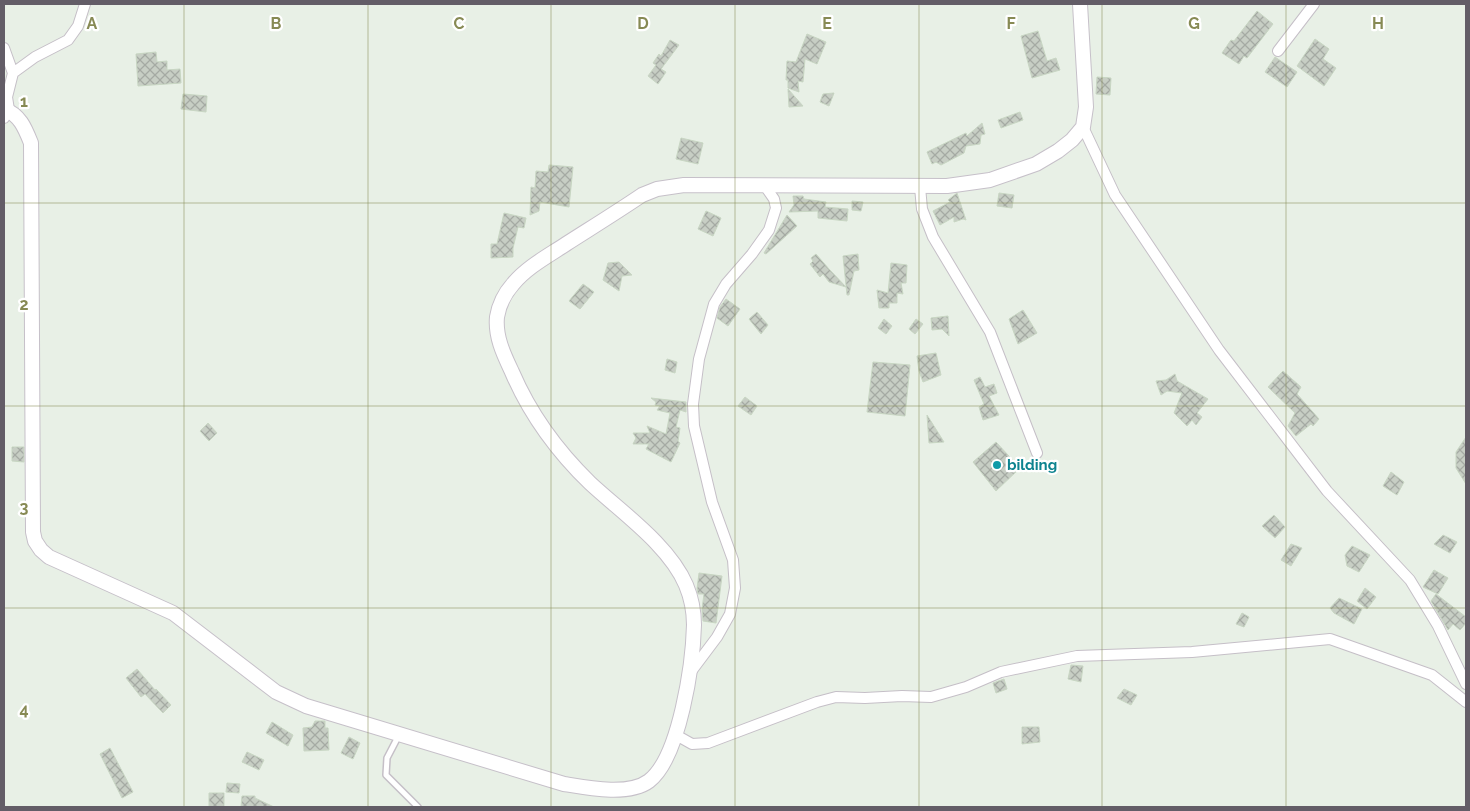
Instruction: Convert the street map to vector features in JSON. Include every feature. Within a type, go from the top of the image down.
[{"type":"street","points":[[13,73],[34,57],[68,40],[78,26],[85,4]]},
{"type":"street","points":[[4,48],[13,73],[5,112],[18,117],[26,129],[31,143],[33,532],[35,541],[41,550],[58,562],[173,613],[202,634],[239,666],[276,692],[306,706],[564,784],[606,790],[626,789],[648,782],[662,767],[676,735],[688,676],[694,623],[691,601],[686,584],[662,549],[589,481],[563,454],[540,425],[521,393],[505,358],[498,337],[497,317],[502,299],[513,284],[530,268],[642,195],[657,189],[684,185],[920,187],[970,184],[1011,174],[1036,164],[1072,140],[1083,127],[1086,106],[1080,4]]},
{"type":"street","points":[[1278,51],[1314,4]]},
{"type":"street","points":[[1083,127],[1115,195],[1220,350],[1327,491],[1410,580],[1438,626],[1466,684]]},
{"type":"street","points":[[688,676],[717,637],[730,614],[735,588],[733,560],[712,502],[694,426],[693,404],[699,359],[714,304],[726,284],[752,254],[768,230],[776,208],[774,199],[765,186]]},
{"type":"street","points":[[920,187],[922,209],[934,237],[990,332],[1037,453]]},
{"type":"street","points":[[676,735],[692,744],[708,743],[817,702],[836,698],[931,697],[966,687],[1001,672],[1077,656],[1192,652],[1330,639],[1432,675],[1466,702]]},
{"type":"lane","points":[[399,734],[387,758],[386,775],[418,807]]},
{"type":"building","points":[[1257,11],[1273,24],[1247,58],[1244,56],[1239,64],[1222,53],[1231,40],[1234,41]]},
{"type":"building","points":[[1038,31],[1047,61],[1056,58],[1060,70],[1032,78],[1021,36]]},
{"type":"building","points":[[807,34],[826,42],[817,64],[805,59],[803,82],[798,81],[799,92],[788,88],[788,80],[786,80],[787,61],[796,62]]},
{"type":"building","points":[[1315,39],[1329,49],[1323,59],[1336,68],[1324,86],[1297,66]]},
{"type":"building","points":[[670,40],[679,45],[661,69],[666,72],[658,84],[648,76],[656,65],[653,63],[659,54],[661,56]]},
{"type":"building","points":[[156,52],[157,62],[167,61],[167,70],[180,69],[181,83],[138,86],[136,54]]},
{"type":"building","points":[[1275,57],[1297,72],[1287,87],[1265,72]]},
{"type":"building","points":[[1097,77],[1111,78],[1110,95],[1096,94]]},
{"type":"building","points":[[788,89],[803,106],[789,107]]},
{"type":"building","points":[[834,93],[829,106],[820,102],[823,94]]},
{"type":"building","points":[[183,94],[207,96],[206,112],[181,109]]},
{"type":"building","points":[[1020,112],[1023,120],[1001,128],[998,120]]},
{"type":"building","points":[[982,123],[985,134],[981,135],[980,144],[966,146],[964,153],[941,165],[936,162],[932,164],[927,152],[966,133],[967,136]]},
{"type":"building","points":[[681,138],[703,143],[698,164],[676,159]]},
{"type":"building","points":[[549,165],[573,167],[569,207],[540,202],[539,211],[530,215],[531,187],[535,188],[536,171],[548,172]]},
{"type":"building","points":[[957,193],[966,220],[954,222],[954,217],[940,225],[933,211],[950,202],[948,200]]},
{"type":"building","points":[[999,193],[1014,195],[1012,208],[997,206]]},
{"type":"building","points":[[793,196],[803,196],[804,199],[826,202],[825,207],[848,209],[847,221],[818,218],[818,211],[789,212],[794,205]]},
{"type":"building","points":[[852,201],[863,202],[861,211],[852,210]]},
{"type":"building","points":[[706,211],[721,218],[713,236],[698,229]]},
{"type":"building","points":[[504,213],[526,218],[524,228],[518,227],[513,257],[491,258],[491,244],[497,244]]},
{"type":"building","points":[[787,215],[797,226],[766,254],[764,253]]},
{"type":"building","points":[[816,254],[846,287],[829,282],[823,274],[820,277],[810,264],[813,261],[811,258]]},
{"type":"building","points":[[858,254],[859,270],[854,271],[849,295],[847,295],[843,256]]},
{"type":"building","points":[[619,262],[632,275],[622,276],[619,291],[603,280],[608,263]]},
{"type":"building","points":[[891,263],[907,265],[906,283],[901,283],[903,294],[897,293],[897,303],[889,303],[889,308],[879,308],[877,290],[888,293]]},
{"type":"building","points":[[583,284],[594,292],[580,309],[569,301]]},
{"type":"building","points":[[726,299],[740,309],[728,326],[717,318],[720,307]]},
{"type":"building","points":[[1023,310],[1037,333],[1018,344],[1009,319]]},
{"type":"building","points":[[757,312],[768,325],[761,334],[749,319]]},
{"type":"building","points":[[948,316],[949,336],[942,329],[932,330],[931,318]]},
{"type":"building","points":[[884,319],[892,326],[886,334],[878,328]]},
{"type":"building","points":[[916,319],[923,324],[915,334],[909,329]]},
{"type":"building","points":[[936,353],[941,375],[923,382],[917,356]]},
{"type":"building","points":[[667,359],[677,362],[675,373],[665,370]]},
{"type":"building","points":[[873,362],[910,365],[905,416],[867,412]]},
{"type":"building","points":[[1283,371],[1301,387],[1297,394],[1319,419],[1313,426],[1311,424],[1296,436],[1288,426],[1295,413],[1268,387]]},
{"type":"building","points":[[1175,374],[1177,381],[1208,399],[1197,413],[1202,417],[1196,425],[1192,420],[1187,426],[1174,413],[1182,393],[1167,391],[1161,395],[1156,381],[1166,380]]},
{"type":"building","points":[[980,377],[985,387],[994,384],[997,393],[989,396],[999,415],[983,420],[979,407],[984,404],[974,380]]},
{"type":"building","points":[[745,397],[757,406],[751,415],[738,406]]},
{"type":"building","points":[[651,398],[686,402],[686,412],[680,410],[676,427],[680,428],[678,441],[680,443],[671,462],[646,449],[649,444],[633,444],[636,438],[633,433],[650,433],[647,426],[666,434],[670,413],[657,410],[660,406],[655,405],[656,402]]},
{"type":"building","points":[[927,415],[944,442],[929,443]]},
{"type":"building","points":[[208,423],[217,433],[209,441],[200,431]]},
{"type":"building","points":[[1466,437],[1466,484],[1456,468],[1456,452]]},
{"type":"building","name":"bilding","points":[[996,442],[1020,468],[996,491],[973,462]]},
{"type":"building","points":[[12,447],[24,447],[24,462],[12,461]]},
{"type":"building","points":[[1391,472],[1404,482],[1397,495],[1383,486]]},
{"type":"building","points":[[1274,515],[1285,527],[1275,538],[1262,526]]},
{"type":"building","points":[[1443,535],[1457,542],[1450,553],[1434,544]]},
{"type":"building","points":[[1291,544],[1302,548],[1291,566],[1281,560]]},
{"type":"building","points":[[1352,546],[1370,555],[1359,572],[1347,566],[1345,555]]},
{"type":"building","points":[[1434,570],[1448,578],[1438,594],[1423,587]]},
{"type":"building","points":[[699,573],[722,576],[716,623],[703,621],[704,594],[698,594],[697,589]]},
{"type":"building","points":[[1365,588],[1376,597],[1367,609],[1357,601]]},
{"type":"building","points":[[1436,594],[1466,617],[1466,623],[1460,630],[1453,624],[1448,630],[1431,601]]},
{"type":"building","points":[[1339,598],[1362,609],[1354,624],[1334,613],[1330,608]]},
{"type":"building","points":[[1242,613],[1249,617],[1244,627],[1236,624]]},
{"type":"building","points":[[1071,665],[1083,666],[1081,682],[1068,679]]},
{"type":"building","points":[[137,669],[171,705],[163,713],[145,694],[141,697],[126,678]]},
{"type":"building","points":[[1004,679],[1007,689],[996,693],[993,683]]},
{"type":"building","points":[[1124,689],[1137,695],[1131,705],[1117,698]]},
{"type":"building","points":[[315,721],[325,721],[325,728],[328,728],[329,750],[304,751],[303,728],[312,727]]},
{"type":"building","points":[[272,722],[293,735],[288,746],[266,733]]},
{"type":"building","points":[[1022,727],[1039,727],[1040,742],[1022,744]]},
{"type":"building","points":[[349,737],[360,743],[353,759],[341,753]]},
{"type":"building","points":[[110,748],[133,792],[122,798],[100,754]]},
{"type":"building","points":[[247,752],[264,760],[259,770],[242,762]]},
{"type":"building","points":[[227,783],[240,784],[239,793],[226,792]]},
{"type":"building","points":[[209,793],[224,793],[224,807],[209,807]]},
{"type":"building","points":[[242,796],[255,796],[255,798],[274,807],[241,807]]},
{"type":"place","name":"bilding","points":[[997,465]]}]
